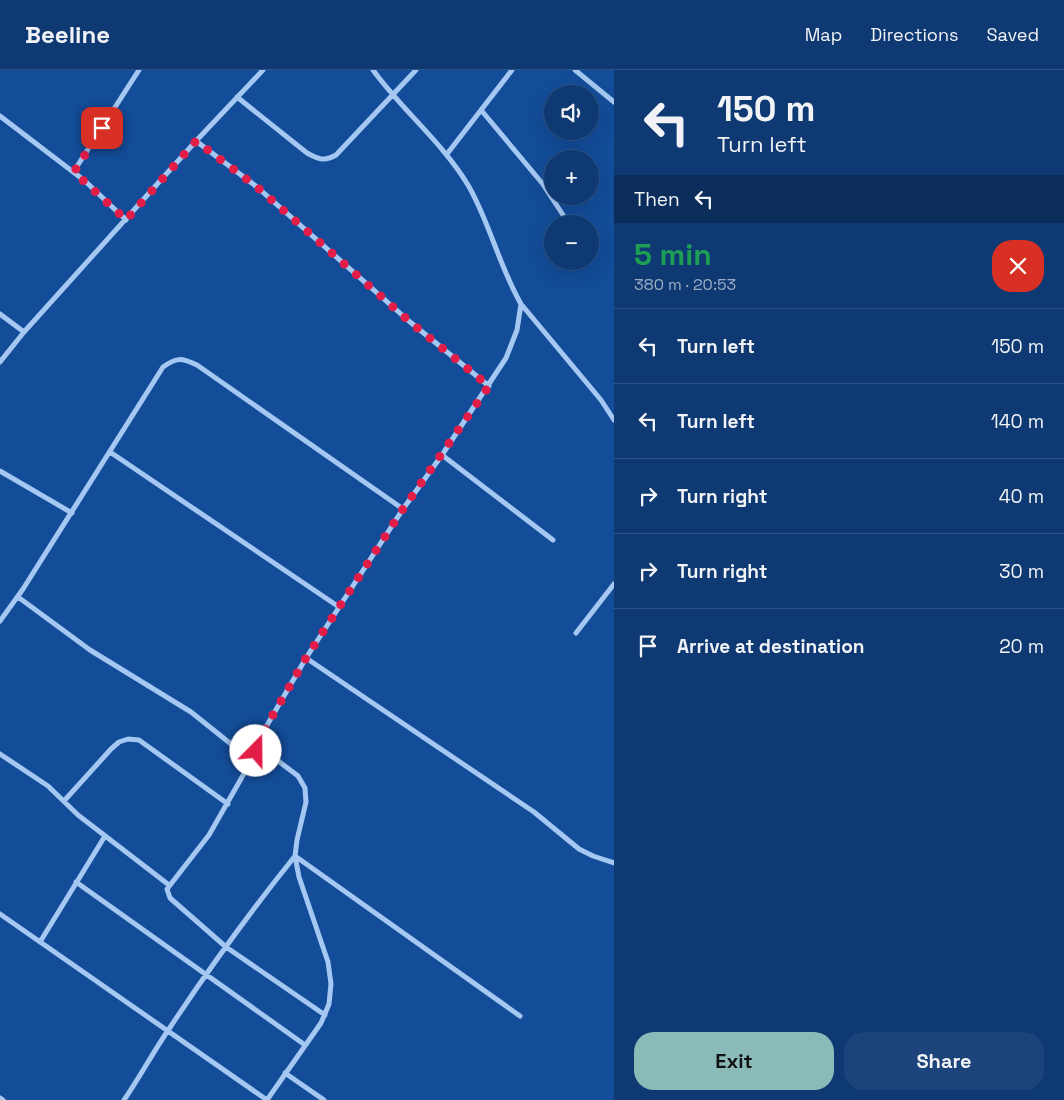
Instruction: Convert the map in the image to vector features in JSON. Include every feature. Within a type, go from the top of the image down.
[{"type":"street","points":[[74,172],[139,70]]},
{"type":"street","points":[[0,362],[24,332],[262,70]]},
{"type":"street","points":[[372,70],[447,154],[467,184],[482,212],[511,287],[521,304],[614,419]]},
{"type":"street","points":[[237,97],[307,153],[320,160],[329,159],[336,155],[416,70]]},
{"type":"street","points":[[447,154],[512,70]]},
{"type":"street","points":[[575,70],[614,102]]},
{"type":"street","points":[[481,110],[542,183],[563,215]]},
{"type":"street","points":[[0,116],[74,172],[126,220]]},
{"type":"street","points":[[196,141],[257,187],[410,322],[489,386]]},
{"type":"street","points":[[325,1015],[226,947],[170,898],[167,893],[169,885],[209,835],[228,804],[262,742],[266,727],[306,658],[403,509],[442,455],[506,358],[517,330],[521,304]]},
{"type":"street","points":[[0,314],[24,332]]},
{"type":"street","points":[[0,621],[18,597],[72,513],[162,367],[173,360],[185,360],[197,365],[403,509]]},
{"type":"street","points":[[110,452],[339,607]]},
{"type":"street","points":[[442,455],[553,540]]},
{"type":"street","points":[[0,471],[72,513]]},
{"type":"street","points":[[576,633],[614,584]]},
{"type":"street","points":[[18,597],[90,650],[191,712],[251,760]]},
{"type":"street","points":[[306,658],[534,812],[579,849],[614,863]]},
{"type":"street","points":[[64,801],[111,749],[119,742],[128,739],[139,740],[154,749],[228,804]]},
{"type":"street","points":[[0,914],[267,1100],[325,1015],[329,1004],[331,984],[328,962],[299,877],[295,856],[306,802],[304,788],[298,776],[269,754],[262,742]]},
{"type":"street","points":[[0,754],[48,786],[78,815],[169,885]]},
{"type":"street","points":[[40,942],[105,836]]},
{"type":"street","points":[[124,1100],[168,1030],[206,975],[295,856]]},
{"type":"street","points":[[295,856],[520,1016]]},
{"type":"street","points":[[76,882],[305,1045]]},
{"type":"street","points":[[285,1073],[324,1100]]},
{"type":"route","points":[[102,128],[74,172],[85,180],[126,220],[196,141],[257,187],[315,236],[410,322],[489,386],[403,509],[306,658],[266,727],[262,742],[256,751]]}]
